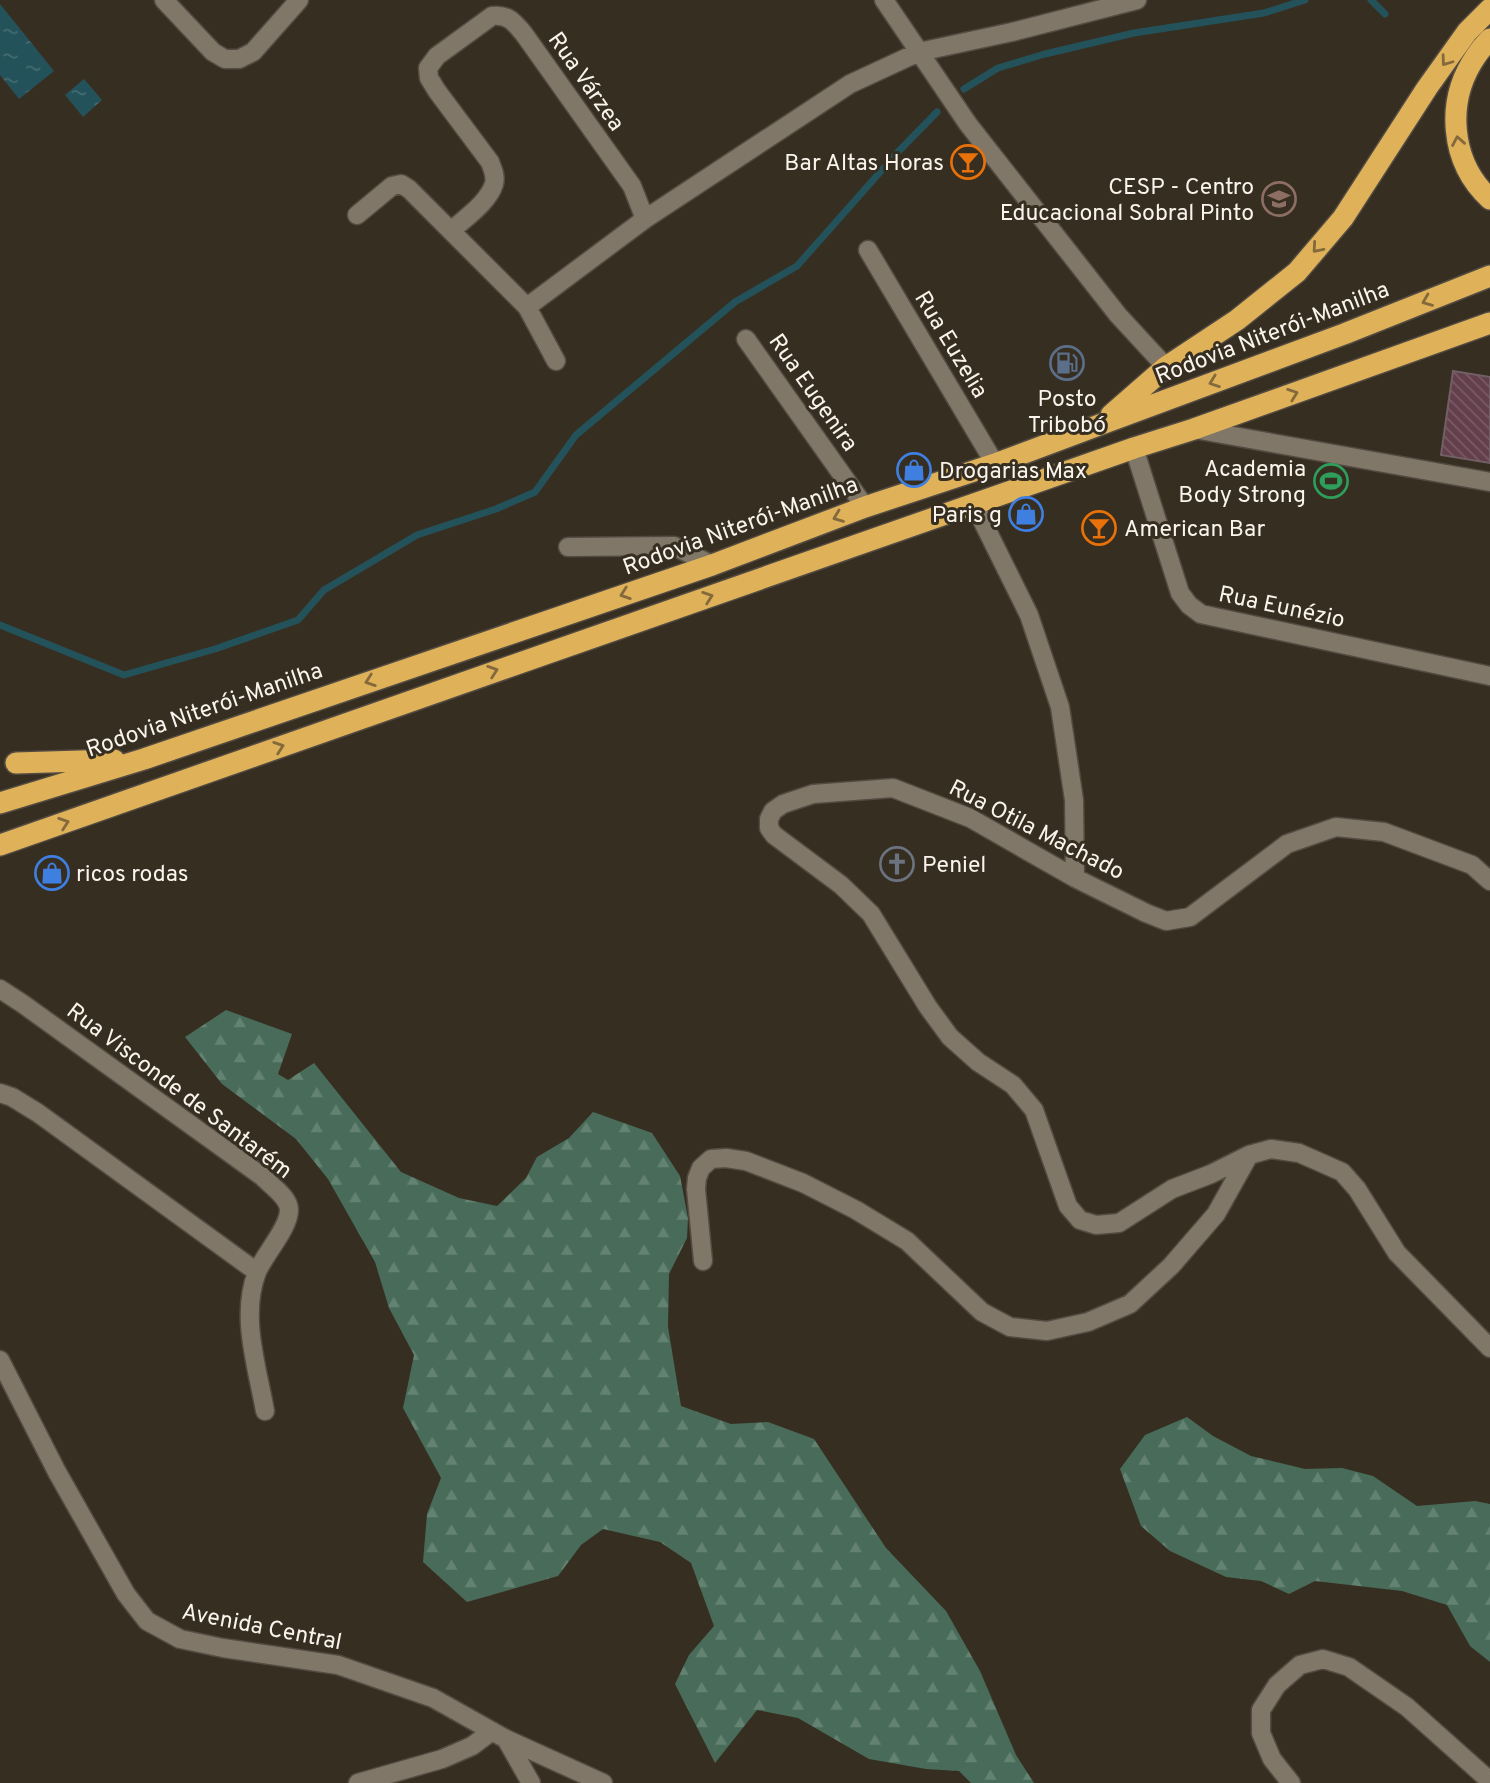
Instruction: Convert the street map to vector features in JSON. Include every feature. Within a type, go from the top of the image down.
[{"type":"highway","points":[[1099,425],[1166,368],[1237,320],[1297,272],[1343,218],[1427,88],[1467,32],[1490,9]]},
{"type":"highway","points":[[1490,39],[1476,56],[1462,83],[1456,112],[1456,139],[1464,165],[1478,188],[1490,199]]},
{"type":"highway","name":"Rodovia Niterói-Manilha","points":[[0,803],[144,760],[712,565],[865,507],[995,464],[1344,334],[1490,276]]},
{"type":"highway","points":[[0,845],[579,641],[1194,429],[1490,323]]},
{"type":"highway","points":[[8,766],[144,760]]},
{"type":"street","points":[[164,0],[213,52],[225,59],[239,60],[253,52],[299,0]]},
{"type":"street","points":[[884,0],[968,124],[1118,314],[1166,368]]},
{"type":"street","points":[[527,307],[645,219],[850,84],[919,52],[1138,0]]},
{"type":"street","name":"Rua Várzea","points":[[451,231],[483,201],[494,186],[495,175],[490,162],[437,91],[429,78],[428,68],[437,56],[492,16],[501,15],[511,18],[524,34],[632,186],[645,219]]},
{"type":"street","points":[[357,215],[392,186],[401,184],[409,189],[527,307],[556,361]]},
{"type":"street","name":"Rua Euzelia","points":[[868,250],[995,464]]},
{"type":"street","name":"Rua Eugenira","points":[[746,339],[865,507]]},
{"type":"street","points":[[1194,429],[1490,482]]},
{"type":"street","name":"Rua Eunézio","points":[[1134,448],[1180,593],[1189,605],[1201,614],[1490,676]]},
{"type":"street","points":[[974,505],[1029,615],[1060,707],[1074,800],[1075,878]]},
{"type":"street","points":[[568,547],[674,546],[712,565]]},
{"type":"street","name":"Rua Otila Machado","points":[[1490,881],[1472,865],[1384,832],[1336,827],[1287,844],[1190,917],[1166,920],[1075,878],[970,818],[893,788],[813,794],[782,804],[773,811],[769,819],[769,828],[774,835],[841,886],[871,914],[928,1007],[950,1037],[978,1062],[1013,1085],[1034,1110],[1068,1206],[1080,1220],[1096,1225],[1119,1223],[1172,1189],[1249,1155],[1271,1149],[1299,1153],[1342,1172],[1357,1189],[1397,1253],[1490,1348]]},
{"type":"street","name":"Rua Visconde de Santarém","points":[[0,989],[263,1177],[284,1198],[289,1209],[285,1223],[257,1272],[250,1303],[250,1332],[265,1410]]},
{"type":"street","points":[[0,1093],[38,1113],[257,1272]]},
{"type":"street","points":[[703,1261],[696,1178],[701,1168],[711,1159],[746,1161],[803,1183],[856,1210],[907,1241],[982,1312],[1010,1327],[1047,1331],[1088,1322],[1130,1304],[1171,1266],[1216,1214],[1249,1155]]},
{"type":"street","name":"Avenida Central","points":[[0,1360],[57,1472],[126,1594],[147,1621],[180,1639],[338,1665],[433,1698],[499,1735],[603,1783]]},
{"type":"street","points":[[1291,1783],[1272,1759],[1261,1733],[1261,1710],[1277,1685],[1300,1665],[1324,1659],[1349,1667],[1407,1707],[1490,1781]]},
{"type":"street","points":[[358,1783],[442,1759],[499,1735],[531,1783]]},
{"type":"green space","points":[[226,1010],[292,1034],[278,1074],[288,1080],[314,1063],[401,1172],[459,1198],[497,1206],[526,1178],[537,1157],[569,1138],[593,1112],[652,1133],[680,1176],[688,1218],[687,1238],[669,1274],[668,1327],[681,1406],[731,1424],[768,1422],[814,1439],[886,1548],[946,1611],[980,1671],[1016,1755],[1034,1783],[971,1783],[959,1771],[926,1769],[869,1759],[798,1718],[757,1710],[715,1763],[675,1684],[689,1655],[714,1626],[691,1563],[660,1542],[603,1529],[581,1545],[558,1576],[467,1602],[423,1562],[427,1514],[441,1478],[403,1408],[414,1355],[389,1308],[375,1262],[328,1179],[296,1139],[222,1084],[185,1037]]},
{"type":"green space","points":[[1187,1417],[1213,1436],[1251,1456],[1305,1469],[1342,1468],[1373,1476],[1417,1506],[1475,1501],[1490,1504],[1490,1662],[1470,1646],[1447,1605],[1402,1591],[1315,1581],[1289,1594],[1261,1581],[1226,1577],[1170,1551],[1141,1526],[1120,1469],[1145,1435]]},
{"type":"water","points":[[0,4],[54,71],[19,99],[0,75]]},
{"type":"water","points":[[84,79],[102,100],[83,117],[65,95]]},
{"type":"building","points":[[1453,371],[1490,377],[1490,463],[1441,455]]},
{"type":"waterway","points":[[964,89],[998,68],[1045,54],[1134,33],[1264,13],[1305,0]]},
{"type":"waterway","points":[[1371,0],[1385,14]]},
{"type":"waterway","points":[[0,625],[124,675],[215,649],[298,620],[324,590],[417,535],[496,509],[535,492],[576,435],[735,302],[797,266],[937,112]]},
{"type":"place","name":"Bar Altas Horas","points":[[968,162]]},
{"type":"place","name":"CESP - Centro Educacional Sobral Pinto","points":[[1279,199]]},
{"type":"place","name":"Posto Tribobó","points":[[1067,363]]},
{"type":"place","name":"Drogarias Max","points":[[914,470]]},
{"type":"place","name":"Academia Body Strong","points":[[1331,481]]},
{"type":"place","name":"Paris g","points":[[1026,514]]},
{"type":"place","name":"American Bar","points":[[1099,528]]},
{"type":"place","name":"Peniel","points":[[897,864]]},
{"type":"place","name":"ricos rodas","points":[[52,873]]}]
